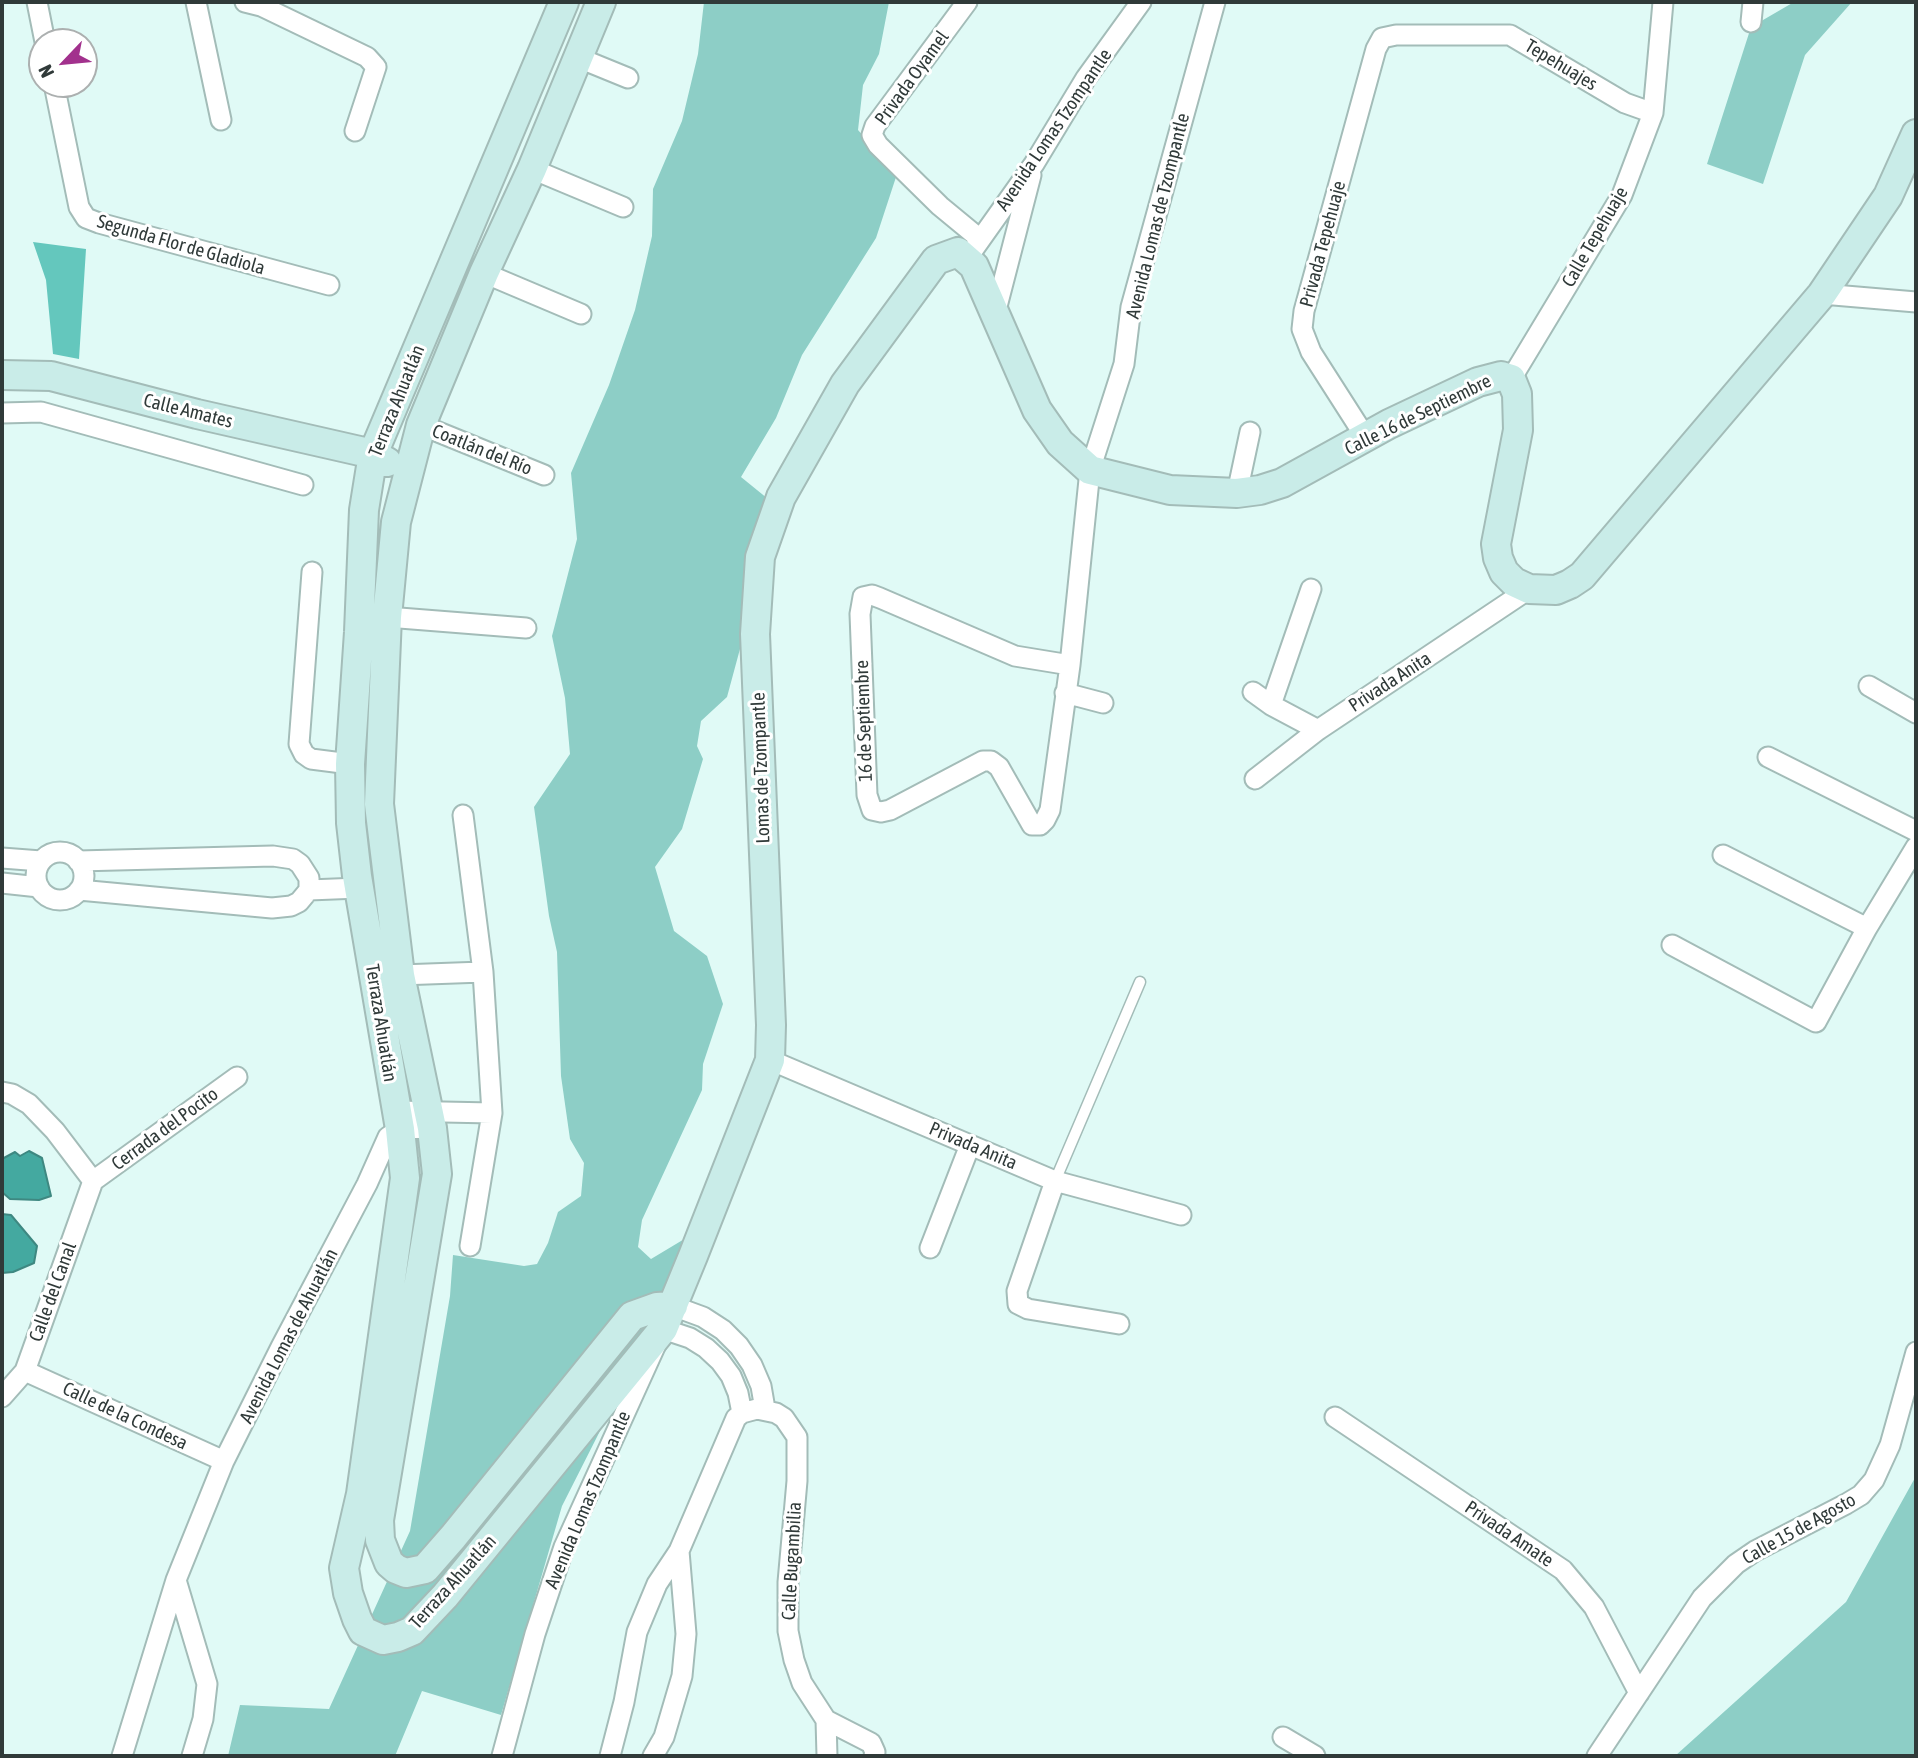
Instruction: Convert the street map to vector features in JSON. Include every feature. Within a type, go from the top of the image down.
[{"type":"street","points":[[37,2],[43,28]]},
{"type":"street","points":[[196,2],[221,120]]},
{"type":"street","points":[[245,2],[261,6],[367,57],[376,67],[355,131]]},
{"type":"street","name":"Terraza Ahuatlán","points":[[564,2],[373,453],[364,510],[350,764],[351,823],[405,1178],[361,1494],[344,1568],[352,1607],[363,1631],[383,1640],[412,1631],[445,1596],[668,1317],[657,1307],[632,1316],[425,1569],[406,1573],[389,1563],[380,1540],[379,1520],[437,1174],[430,1120],[400,975],[379,804],[387,617],[396,522],[421,425],[601,2]]},
{"type":"street","name":"Privada Oyamel","points":[[967,2],[875,126],[872,135],[878,145],[940,206],[968,250]]},
{"type":"street","name":"Avenida Lomas Tzompantle","points":[[968,250],[1034,164],[1086,78],[1141,2]]},
{"type":"street","name":"Avenida Lomas de Tzompantle","points":[[1090,470],[1124,364],[1131,307],[1215,2]]},
{"type":"street","name":"Calle Tepehuaje","points":[[1511,379],[1622,195],[1653,113],[1663,2]]},
{"type":"street","points":[[1751,22],[1753,2]]},
{"type":"street","name":"Tepehuajes","points":[[1382,38],[1396,35],[1510,35],[1625,103],[1653,113]]},
{"type":"street","name":"Privada Tepehuaje","points":[[1366,438],[1311,352],[1302,329],[1304,311],[1354,128],[1376,49],[1382,38]]},
{"type":"street","points":[[579,58],[628,78]]},
{"type":"street","name":"Segunda Flor de Gladiola","points":[[57,98],[79,207],[86,218],[329,285]]},
{"type":"street","points":[[1529,589],[1556,590],[1582,576],[1822,294],[1888,196],[1916,134]]},
{"type":"street","points":[[995,314],[1034,164]]},
{"type":"street","points":[[532,169],[623,207]]},
{"type":"street","name":"Calle 16 de Septiembre","points":[[968,250],[1037,410],[1060,443],[1090,470],[1170,490],[1237,493],[1282,483],[1389,424],[1478,382],[1501,376],[1511,379],[1517,394],[1518,430],[1496,544],[1504,572],[1514,582],[1529,589]]},
{"type":"street","name":"Lomas de Tzompantle","points":[[668,1317],[770,1060],[771,1025],[755,634],[760,557],[781,498],[845,384],[936,260],[968,250]]},
{"type":"street","points":[[484,274],[581,314]]},
{"type":"street","points":[[1822,294],[1916,302]]},
{"type":"street","name":"Calle Amates","points":[[2,375],[51,376],[197,414],[373,453]]},
{"type":"street","points":[[2,413],[41,412],[303,485]]},
{"type":"street","name":"Coatlán del Río","points":[[421,425],[544,475]]},
{"type":"street","points":[[1237,493],[1250,432]]},
{"type":"street","points":[[373,453],[393,467],[405,482]]},
{"type":"street","name":"16 de Septiembre","points":[[1070,665],[1016,656],[880,598],[872,595],[863,597],[860,614],[868,803],[872,810],[890,810],[983,761],[991,761],[999,767],[1032,825],[1040,825],[1045,820],[1050,810],[1070,665],[1090,470]]},
{"type":"street","points":[[364,510],[382,520],[396,522]]},
{"type":"street","points":[[313,572],[299,744],[304,754],[311,759],[350,764]]},
{"type":"street","points":[[1271,705],[1311,589]]},
{"type":"street","name":"Privada Anita","points":[[1255,779],[1318,730],[1529,589]]},
{"type":"street","points":[[387,617],[526,628]]},
{"type":"street","points":[[1869,686],[1916,713]]},
{"type":"street","points":[[1065,692],[1102,703]]},
{"type":"street","points":[[1253,692],[1271,705],[1318,730]]},
{"type":"street","points":[[1768,757],[1916,831]]},
{"type":"street","points":[[463,815],[483,972],[492,1113],[470,1246]]},
{"type":"street","points":[[1672,944],[1816,1022],[1867,928],[1916,847]]},
{"type":"street","points":[[60,852],[79,861],[83,876],[79,890],[66,899],[50,898],[39,887],[36,873],[46,856],[60,852]]},
{"type":"street","points":[[1723,855],[1867,928]]},
{"type":"street","points":[[79,861],[273,856],[293,859],[300,864],[309,884],[305,897],[291,906],[272,908],[79,890]]},
{"type":"street","points":[[2,858],[41,861]]},
{"type":"street","points":[[309,884],[358,882]]},
{"type":"street","points":[[2,883],[39,887]]},
{"type":"street","points":[[400,975],[483,972]]},
{"type":"street","name":"Privada Anita","points":[[770,1060],[1055,1181],[1181,1214]]},
{"type":"street","name":"Cerrada del Pocito","points":[[93,1181],[237,1077]]},
{"type":"street","points":[[2,1093],[12,1094],[29,1104],[55,1131],[93,1181]]},
{"type":"street","points":[[398,1120],[430,1120],[492,1113]]},
{"type":"street","name":"Avenida Lomas de Ahuatlán","points":[[122,1756],[176,1580],[224,1461],[398,1120]]},
{"type":"street","points":[[930,1248],[970,1145]]},
{"type":"street","name":"Calle del Canal","points":[[2,1396],[25,1371],[93,1181]]},
{"type":"street","points":[[1055,1181],[1017,1291],[1018,1304],[1028,1309],[1119,1324]]},
{"type":"street","points":[[610,1756],[624,1702],[637,1632],[657,1584],[679,1551],[736,1418],[754,1410],[761,1387],[752,1365],[739,1346],[723,1330],[704,1317],[668,1317]]},
{"type":"street","name":"Avenida Lomas Tzompantle","points":[[502,1756],[535,1634],[564,1547],[668,1317]]},
{"type":"street","name":"Calle 15 de Agosto","points":[[1597,1756],[1702,1598],[1736,1564],[1772,1541],[1854,1500],[1874,1480],[1890,1445],[1916,1352]]},
{"type":"street","name":"Calle de la Condesa","points":[[25,1371],[224,1461]]},
{"type":"street","name":"Calle Bugambilia","points":[[754,1410],[784,1418],[797,1437],[797,1481],[788,1581],[788,1631],[794,1660],[802,1683],[826,1720],[871,1744],[874,1756]]},
{"type":"street","name":"Privada Amate","points":[[1335,1417],[1563,1570],[1594,1607],[1639,1693]]},
{"type":"street","points":[[653,1756],[664,1737],[682,1676],[686,1634],[679,1551]]},
{"type":"street","points":[[176,1580],[207,1684],[202,1719],[192,1756]]},
{"type":"street","points":[[826,1720],[827,1756]]},
{"type":"street","points":[[1283,1737],[1315,1756]]},
{"type":"lane","points":[[1055,1181],[1140,982]]},
{"type":"shaded area","points":[[704,2],[889,2],[879,54],[863,85],[858,130],[897,174],[876,238],[802,355],[776,418],[741,477],[773,503],[747,623],[727,697],[701,721],[697,746],[703,759],[682,829],[655,867],[674,931],[707,956],[723,1004],[703,1064],[702,1090],[642,1220],[638,1247],[651,1259],[691,1235],[681,1271],[562,1506],[501,1715],[422,1691],[395,1756],[228,1756],[240,1705],[329,1709],[410,1531],[450,1296],[453,1255],[524,1266],[537,1264],[548,1243],[558,1212],[581,1196],[584,1163],[570,1139],[561,1076],[557,952],[549,916],[534,807],[570,754],[565,698],[552,636],[577,539],[571,473],[609,385],[635,310],[652,236],[653,189],[682,121],[698,54]]},
{"type":"shaded area","points":[[1794,2],[1852,2],[1805,55],[1763,184],[1707,164],[1751,27]]},
{"type":"shaded area","points":[[29,1151],[42,1158],[51,1196],[39,1200],[10,1199],[2,1192],[2,1159],[15,1152],[20,1156]]},
{"type":"shaded area","points":[[2,1214],[11,1215],[37,1246],[34,1263],[13,1272],[2,1273]]},
{"type":"shaded area","points":[[1916,1476],[1916,1756],[1675,1756],[1846,1602]]},
{"type":"building","points":[[33,242],[86,249],[79,359],[53,354],[46,280]]}]
